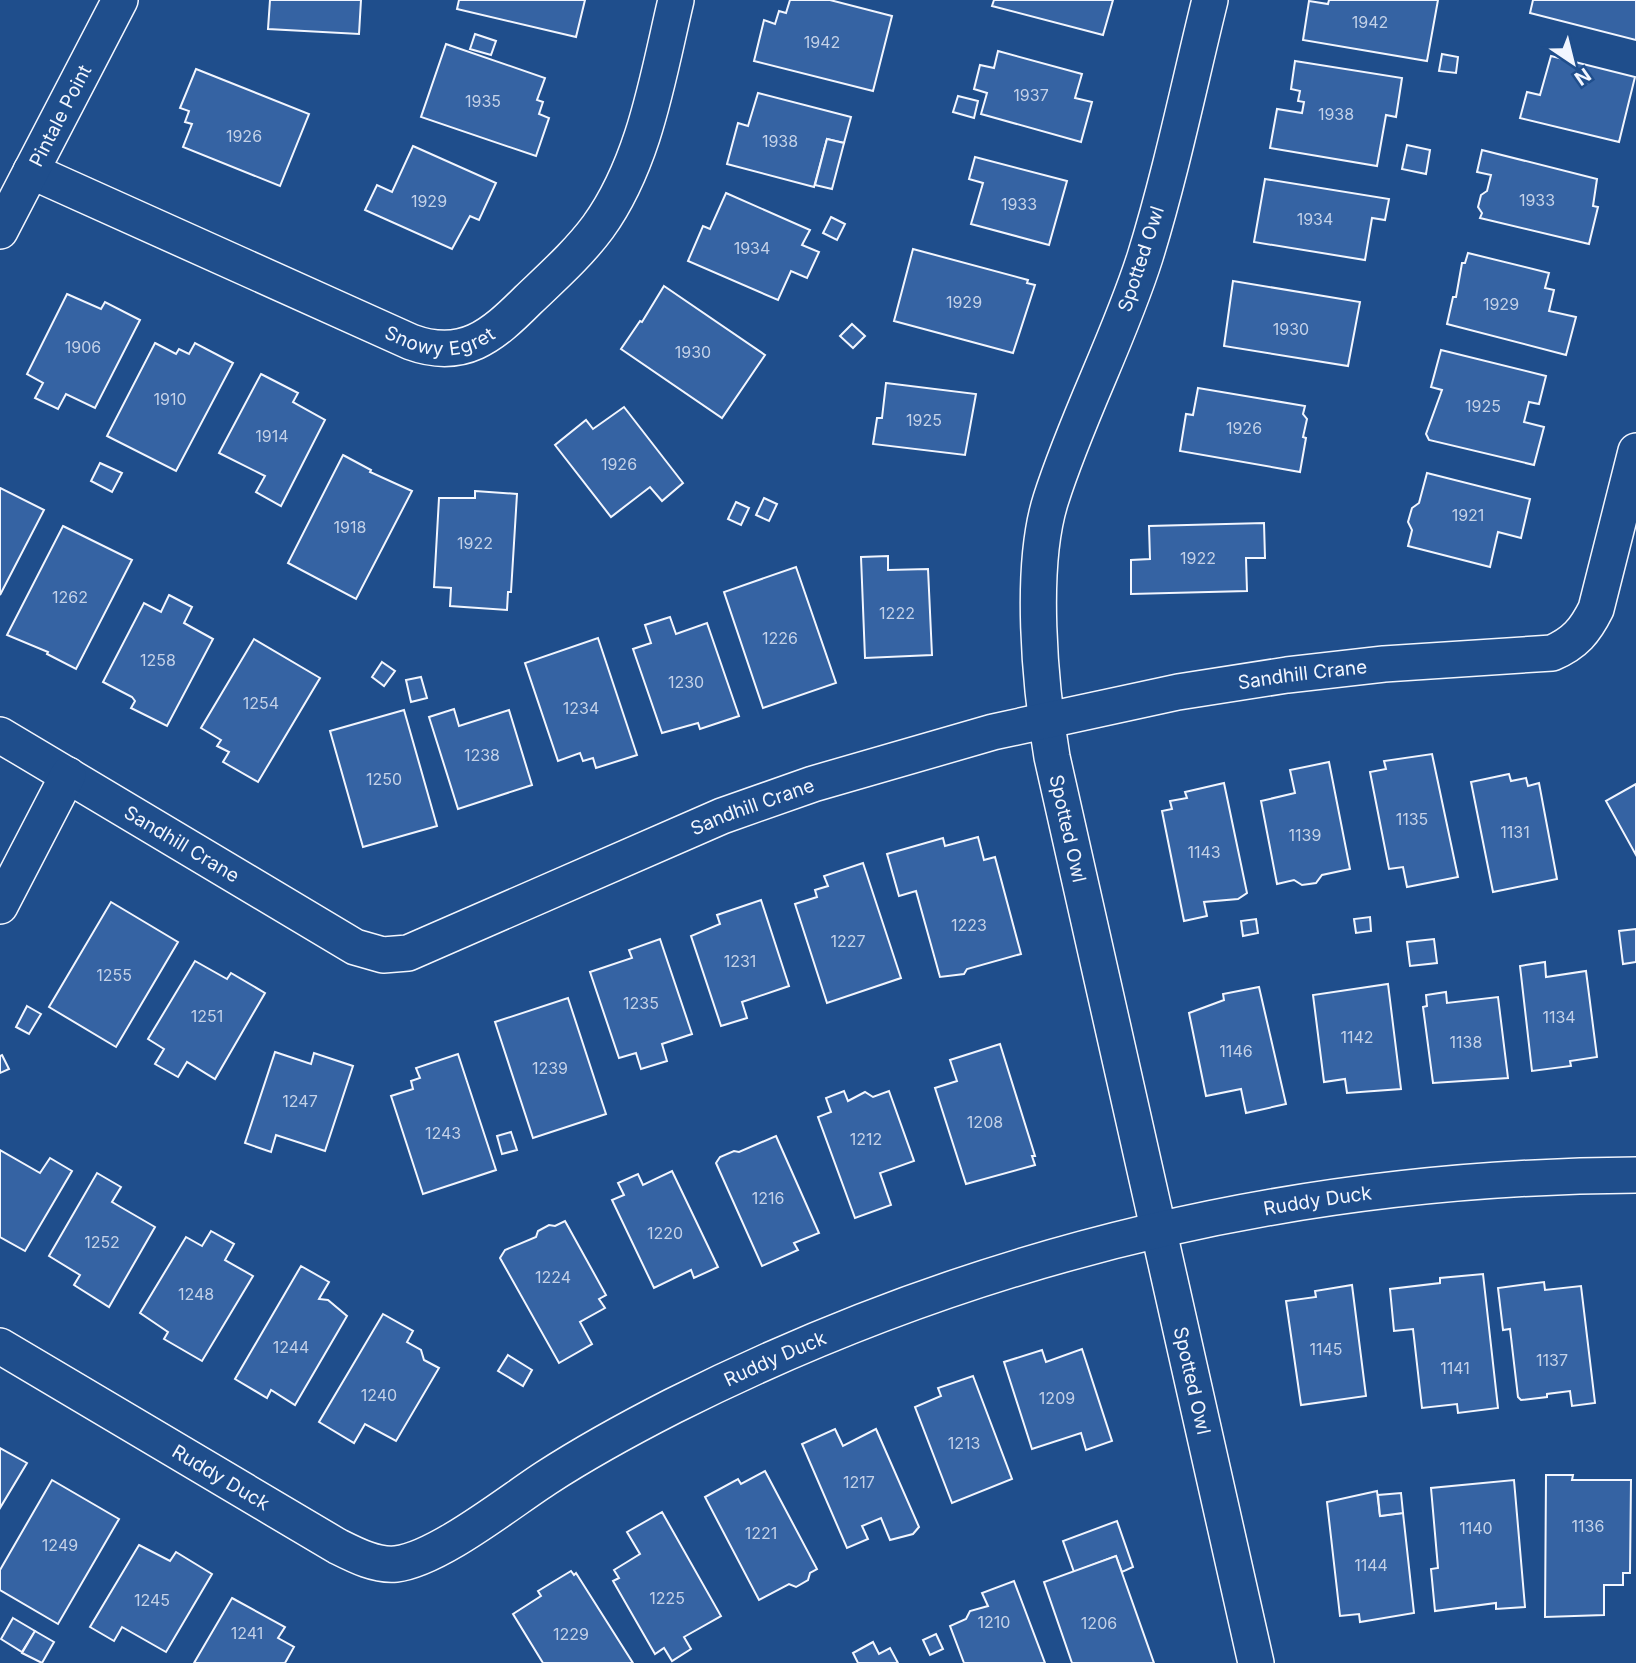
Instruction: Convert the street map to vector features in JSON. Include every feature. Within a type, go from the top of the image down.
[{"type":"street","name":"Pintale Point","points":[[0,231],[120,0]]},
{"type":"street","name":"Snowy Egret","points":[[31,171],[411,342],[430,349],[459,347],[502,326],[576,253],[609,209],[631,164],[649,111],[676,0]]},
{"type":"street","name":"Spotted Owl","points":[[1210,0],[1144,257],[1050,500],[1043,531],[1039,587],[1046,720],[1156,1230],[1256,1663]]},
{"type":"street","name":"Sandhill Crane","points":[[0,735],[355,947],[383,955],[396,955],[438,942],[563,883],[722,816],[911,754],[1046,720],[1178,692],[1287,675],[1384,664],[1530,657],[1552,653],[1572,644],[1587,628],[1596,609],[1636,451]]},
{"type":"street","points":[[0,906],[68,775]]},
{"type":"street","name":"Ruddy Duck","points":[[0,1346],[337,1546],[368,1560],[393,1564],[435,1549],[551,1474],[668,1408],[852,1323],[929,1294],[1025,1264],[1156,1230],[1369,1191],[1481,1180],[1636,1175]]},
{"type":"building","points":[[270,0],[361,0],[359,34],[268,29]]},
{"type":"building","points":[[459,0],[585,0],[576,37],[457,9]]},
{"type":"building","points":[[790,0],[830,0],[892,16],[873,91],[754,61],[764,20],[775,24],[779,11],[786,13]]},
{"type":"building","points":[[994,0],[1113,0],[1103,35],[992,6]]},
{"type":"building","points":[[1329,0],[1438,0],[1427,61],[1303,40],[1309,1],[1328,4]]},
{"type":"building","points":[[1533,0],[1636,0],[1636,40],[1530,13]]},
{"type":"building","points":[[475,34],[496,41],[491,55],[470,49]]},
{"type":"building","points":[[446,44],[545,78],[537,100],[543,102],[539,114],[549,118],[536,156],[421,117]]},
{"type":"building","points":[[998,51],[1082,74],[1075,98],[1092,102],[1081,142],[981,114],[987,93],[974,89],[980,65],[994,68]]},
{"type":"building","points":[[1442,54],[1458,57],[1456,73],[1439,71]]},
{"type":"building","points":[[1551,56],[1635,77],[1619,142],[1520,118],[1527,92],[1540,95]]},
{"type":"building","points":[[1295,61],[1402,78],[1396,117],[1386,115],[1377,166],[1270,148],[1277,109],[1302,113],[1304,102],[1298,101],[1300,91],[1291,89]]},
{"type":"building","points":[[196,69],[309,114],[280,186],[183,147],[192,124],[185,122],[189,111],[180,108]]},
{"type":"building","points":[[758,93],[851,117],[844,143],[827,139],[814,187],[727,164],[738,123],[748,126]]},
{"type":"building","points":[[958,96],[978,101],[974,118],[953,112]]},
{"type":"building","points":[[827,139],[844,143],[832,189],[815,185]]},
{"type":"building","points":[[1407,145],[1430,150],[1426,174],[1402,169]]},
{"type":"building","points":[[413,146],[496,183],[479,220],[470,216],[452,249],[365,210],[377,185],[392,192]]},
{"type":"building","points":[[1482,150],[1597,179],[1593,206],[1598,207],[1589,244],[1480,218],[1482,213],[1478,207],[1481,195],[1487,191],[1491,175],[1477,172]]},
{"type":"building","points":[[975,157],[1067,181],[1049,245],[971,224],[983,183],[969,179]]},
{"type":"building","points":[[1265,179],[1389,199],[1385,220],[1372,218],[1365,260],[1254,242]]},
{"type":"building","points":[[726,193],[810,230],[802,245],[819,252],[807,278],[791,271],[778,300],[688,261],[703,226],[710,229]]},
{"type":"building","points":[[831,217],[845,224],[837,240],[823,233]]},
{"type":"building","points":[[913,249],[1028,280],[1027,283],[1035,285],[1013,353],[894,321]]},
{"type":"building","points":[[1468,253],[1549,273],[1545,288],[1554,290],[1549,311],[1576,317],[1566,355],[1447,324],[1453,297],[1456,297],[1462,263],[1465,263]]},
{"type":"building","points":[[1233,281],[1360,302],[1348,366],[1224,346]]},
{"type":"building","points":[[664,286],[765,355],[722,418],[621,349],[640,321],[642,322]]},
{"type":"building","points":[[67,294],[101,309],[105,302],[140,320],[95,408],[66,394],[58,409],[35,398],[43,383],[27,374]]},
{"type":"building","points":[[852,324],[865,336],[853,348],[840,336]]},
{"type":"building","points":[[155,343],[176,354],[179,349],[189,354],[195,343],[233,363],[176,471],[107,436]]},
{"type":"building","points":[[1441,350],[1546,376],[1539,404],[1529,402],[1524,422],[1544,427],[1534,465],[1429,440],[1426,434],[1442,390],[1431,387]]},
{"type":"building","points":[[261,374],[298,393],[293,402],[325,420],[281,506],[256,492],[265,476],[219,453]]},
{"type":"building","points":[[886,383],[976,394],[965,455],[873,444],[877,418],[882,418]]},
{"type":"building","points":[[1198,388],[1305,406],[1303,414],[1307,419],[1303,437],[1306,438],[1300,472],[1180,451],[1186,414],[1193,415]]},
{"type":"building","points":[[624,407],[683,483],[662,501],[650,487],[611,517],[555,445],[586,420],[593,429]]},
{"type":"building","points":[[343,455],[371,470],[370,472],[412,491],[356,599],[288,563]]},
{"type":"building","points":[[100,463],[122,473],[112,492],[91,481]]},
{"type":"building","points":[[1427,473],[1530,499],[1521,538],[1498,532],[1490,567],[1408,546],[1412,530],[1408,522],[1412,508],[1419,503]]},
{"type":"building","points":[[0,488],[44,510],[0,595]]},
{"type":"building","points":[[475,491],[517,494],[511,592],[508,592],[507,610],[450,606],[451,588],[434,587],[439,498],[475,498]]},
{"type":"building","points":[[764,498],[777,504],[769,521],[756,515]]},
{"type":"building","points":[[736,502],[749,508],[741,525],[728,519]]},
{"type":"building","points":[[1264,523],[1265,558],[1246,558],[1247,591],[1131,594],[1131,560],[1150,559],[1149,526]]},
{"type":"building","points":[[63,526],[132,560],[76,669],[47,654],[48,652],[7,635]]},
{"type":"building","points":[[888,556],[888,570],[928,569],[932,655],[865,658],[861,557]]},
{"type":"building","points":[[796,567],[836,683],[763,708],[724,592]]},
{"type":"building","points":[[169,595],[192,607],[184,623],[213,639],[167,726],[131,708],[135,701],[132,697],[103,682],[144,603],[161,612]]},
{"type":"building","points":[[670,617],[676,634],[707,623],[739,716],[700,729],[698,723],[662,733],[633,649],[651,643],[645,625]]},
{"type":"building","points":[[598,638],[637,755],[596,768],[593,758],[583,761],[580,753],[558,761],[525,663]]},
{"type":"building","points":[[254,639],[320,678],[258,782],[223,762],[229,752],[217,746],[221,740],[201,728]]},
{"type":"building","points":[[382,662],[395,671],[384,686],[372,677]]},
{"type":"building","points":[[421,677],[427,698],[411,702],[406,680]]},
{"type":"building","points":[[454,709],[459,726],[509,710],[532,785],[458,809],[429,717]]},
{"type":"building","points":[[404,710],[437,826],[363,847],[330,731]]},
{"type":"building","points":[[1432,754],[1458,877],[1407,887],[1403,867],[1389,869],[1370,772],[1386,769],[1384,761]]},
{"type":"building","points":[[1329,762],[1350,869],[1322,875],[1316,883],[1302,885],[1294,880],[1277,884],[1261,801],[1295,793],[1290,770]]},
{"type":"building","points":[[1509,774],[1511,781],[1526,778],[1528,786],[1539,783],[1557,879],[1493,892],[1471,782]]},
{"type":"building","points":[[1224,783],[1247,893],[1238,899],[1204,902],[1207,916],[1184,921],[1162,811],[1172,809],[1170,801],[1187,798],[1185,792]]},
{"type":"building","points":[[1636,784],[1636,855],[1606,801]]},
{"type":"building","points":[[978,837],[984,860],[995,857],[1021,954],[967,969],[964,974],[940,977],[916,891],[899,896],[887,854],[943,838],[945,846]]},
{"type":"building","points":[[863,863],[901,978],[827,1003],[795,904],[817,897],[815,890],[828,886],[824,876]]},
{"type":"building","points":[[761,900],[789,986],[742,1002],[747,1018],[721,1026],[691,936],[720,924],[717,915]]},
{"type":"building","points":[[111,902],[178,942],[116,1047],[49,1007]]},
{"type":"building","points":[[1370,917],[1371,931],[1356,933],[1354,919]]},
{"type":"building","points":[[1256,919],[1258,933],[1243,936],[1241,921]]},
{"type":"building","points":[[1636,929],[1636,962],[1623,964],[1619,931]]},
{"type":"building","points":[[660,939],[692,1034],[662,1044],[667,1061],[641,1069],[636,1053],[619,1058],[590,972],[632,958],[629,950]]},
{"type":"building","points":[[1434,939],[1437,963],[1410,966],[1407,942]]},
{"type":"building","points":[[195,961],[227,979],[231,973],[265,993],[215,1079],[187,1062],[178,1077],[155,1064],[164,1049],[148,1039]]},
{"type":"building","points":[[1545,962],[1546,977],[1586,971],[1597,1057],[1570,1061],[1571,1066],[1532,1071],[1520,966]]},
{"type":"building","points":[[1388,984],[1401,1089],[1347,1093],[1345,1079],[1324,1082],[1313,995]]},
{"type":"building","points":[[1259,987],[1286,1104],[1246,1113],[1241,1089],[1206,1096],[1189,1013],[1224,1000],[1223,994]]},
{"type":"building","points":[[1446,992],[1447,1003],[1498,997],[1508,1078],[1433,1083],[1423,1007],[1427,1006],[1426,995]]},
{"type":"building","points":[[568,998],[606,1114],[533,1138],[495,1022]]},
{"type":"building","points":[[27,1006],[41,1014],[29,1034],[16,1027]]},
{"type":"building","points":[[1000,1044],[1035,1156],[1032,1156],[1035,1165],[966,1184],[935,1088],[957,1081],[950,1060]]},
{"type":"building","points":[[275,1052],[311,1064],[314,1053],[353,1066],[325,1151],[276,1135],[271,1152],[245,1143]]},
{"type":"building","points":[[458,1054],[496,1170],[423,1194],[391,1096],[413,1089],[411,1081],[420,1078],[416,1068]]},
{"type":"building","points":[[2,1055],[9,1069],[0,1073],[0,1056]]},
{"type":"building","points":[[844,1091],[848,1101],[865,1092],[873,1097],[889,1091],[914,1161],[880,1173],[891,1205],[855,1218],[818,1117],[831,1112],[826,1098]]},
{"type":"building","points":[[511,1132],[517,1150],[502,1154],[497,1136]]},
{"type":"building","points":[[776,1136],[819,1233],[794,1243],[798,1250],[762,1266],[716,1163],[720,1157]]},
{"type":"building","points":[[0,1150],[40,1173],[50,1158],[72,1171],[25,1251],[0,1237]]},
{"type":"building","points":[[672,1171],[718,1267],[694,1278],[691,1270],[654,1288],[612,1200],[624,1195],[618,1183],[638,1174],[643,1185]]},
{"type":"building","points":[[97,1173],[121,1187],[112,1202],[155,1227],[109,1307],[74,1285],[80,1275],[49,1256]]},
{"type":"building","points":[[565,1221],[606,1295],[599,1299],[605,1308],[580,1322],[592,1344],[559,1363],[500,1258],[505,1250],[536,1237],[538,1231]]},
{"type":"building","points":[[211,1231],[234,1244],[225,1260],[253,1276],[202,1361],[164,1339],[168,1332],[140,1313],[186,1237],[202,1246]]},
{"type":"building","points":[[301,1266],[329,1282],[319,1299],[328,1300],[347,1316],[295,1405],[271,1390],[267,1398],[235,1379]]},
{"type":"building","points":[[1483,1274],[1498,1408],[1458,1413],[1457,1404],[1422,1408],[1413,1329],[1394,1331],[1390,1289],[1440,1283],[1440,1278]]},
{"type":"building","points":[[1544,1282],[1545,1290],[1581,1286],[1595,1403],[1572,1406],[1570,1391],[1521,1400],[1518,1397],[1510,1329],[1503,1330],[1498,1288]]},
{"type":"building","points":[[1352,1285],[1366,1396],[1301,1405],[1286,1301],[1316,1297],[1315,1291]]},
{"type":"building","points":[[383,1314],[413,1331],[407,1342],[421,1350],[424,1360],[439,1368],[396,1441],[365,1424],[354,1443],[319,1422]]},
{"type":"building","points":[[1082,1349],[1112,1441],[1086,1450],[1081,1433],[1032,1449],[1004,1362],[1042,1350],[1046,1362]]},
{"type":"building","points":[[508,1355],[532,1370],[523,1386],[498,1371]]},
{"type":"building","points":[[973,1376],[1012,1479],[952,1503],[915,1407],[941,1396],[938,1388]]},
{"type":"building","points":[[835,1429],[843,1446],[876,1429],[919,1527],[913,1534],[890,1540],[881,1518],[862,1526],[868,1539],[847,1548],[802,1444]]},
{"type":"building","points":[[0,1448],[27,1463],[0,1508]]},
{"type":"building","points":[[765,1471],[817,1569],[810,1573],[808,1580],[796,1587],[789,1584],[759,1600],[705,1497],[738,1479],[741,1484]]},
{"type":"building","points":[[1546,1475],[1573,1475],[1572,1480],[1631,1480],[1630,1573],[1623,1573],[1623,1585],[1604,1585],[1604,1615],[1545,1617]]},
{"type":"building","points":[[52,1480],[119,1519],[58,1624],[0,1590],[0,1570]]},
{"type":"building","points":[[1514,1480],[1525,1607],[1496,1609],[1496,1603],[1435,1611],[1431,1569],[1438,1568],[1431,1488]]},
{"type":"building","points":[[1377,1491],[1380,1516],[1403,1513],[1414,1613],[1360,1622],[1359,1614],[1340,1616],[1327,1502]]},
{"type":"building","points":[[1401,1493],[1403,1513],[1380,1516],[1378,1495]]},
{"type":"building","points":[[662,1512],[721,1616],[684,1637],[691,1649],[672,1661],[664,1648],[655,1654],[613,1581],[619,1578],[614,1570],[640,1554],[627,1532]]},
{"type":"building","points":[[1117,1521],[1133,1567],[1122,1572],[1116,1556],[1074,1572],[1063,1541]]},
{"type":"building","points":[[139,1545],[170,1561],[176,1552],[212,1574],[166,1652],[122,1627],[114,1641],[90,1627]]},
{"type":"building","points":[[1116,1556],[1154,1663],[1072,1663],[1044,1582]]},
{"type":"building","points":[[571,1571],[574,1575],[576,1573],[633,1663],[543,1663],[513,1614],[541,1596],[538,1591]]},
{"type":"building","points":[[1014,1581],[1045,1663],[964,1663],[950,1626],[966,1619],[970,1611],[988,1606],[982,1593]]},
{"type":"building","points":[[232,1598],[285,1627],[278,1638],[294,1647],[285,1663],[194,1663]]},
{"type":"building","points":[[13,1618],[35,1631],[22,1652],[1,1639]]},
{"type":"building","points":[[35,1631],[54,1642],[42,1663],[22,1653]]},
{"type":"building","points":[[936,1634],[943,1649],[930,1655],[923,1640]]},
{"type":"building","points":[[873,1642],[879,1654],[890,1648],[898,1663],[858,1663],[853,1653]]}]
